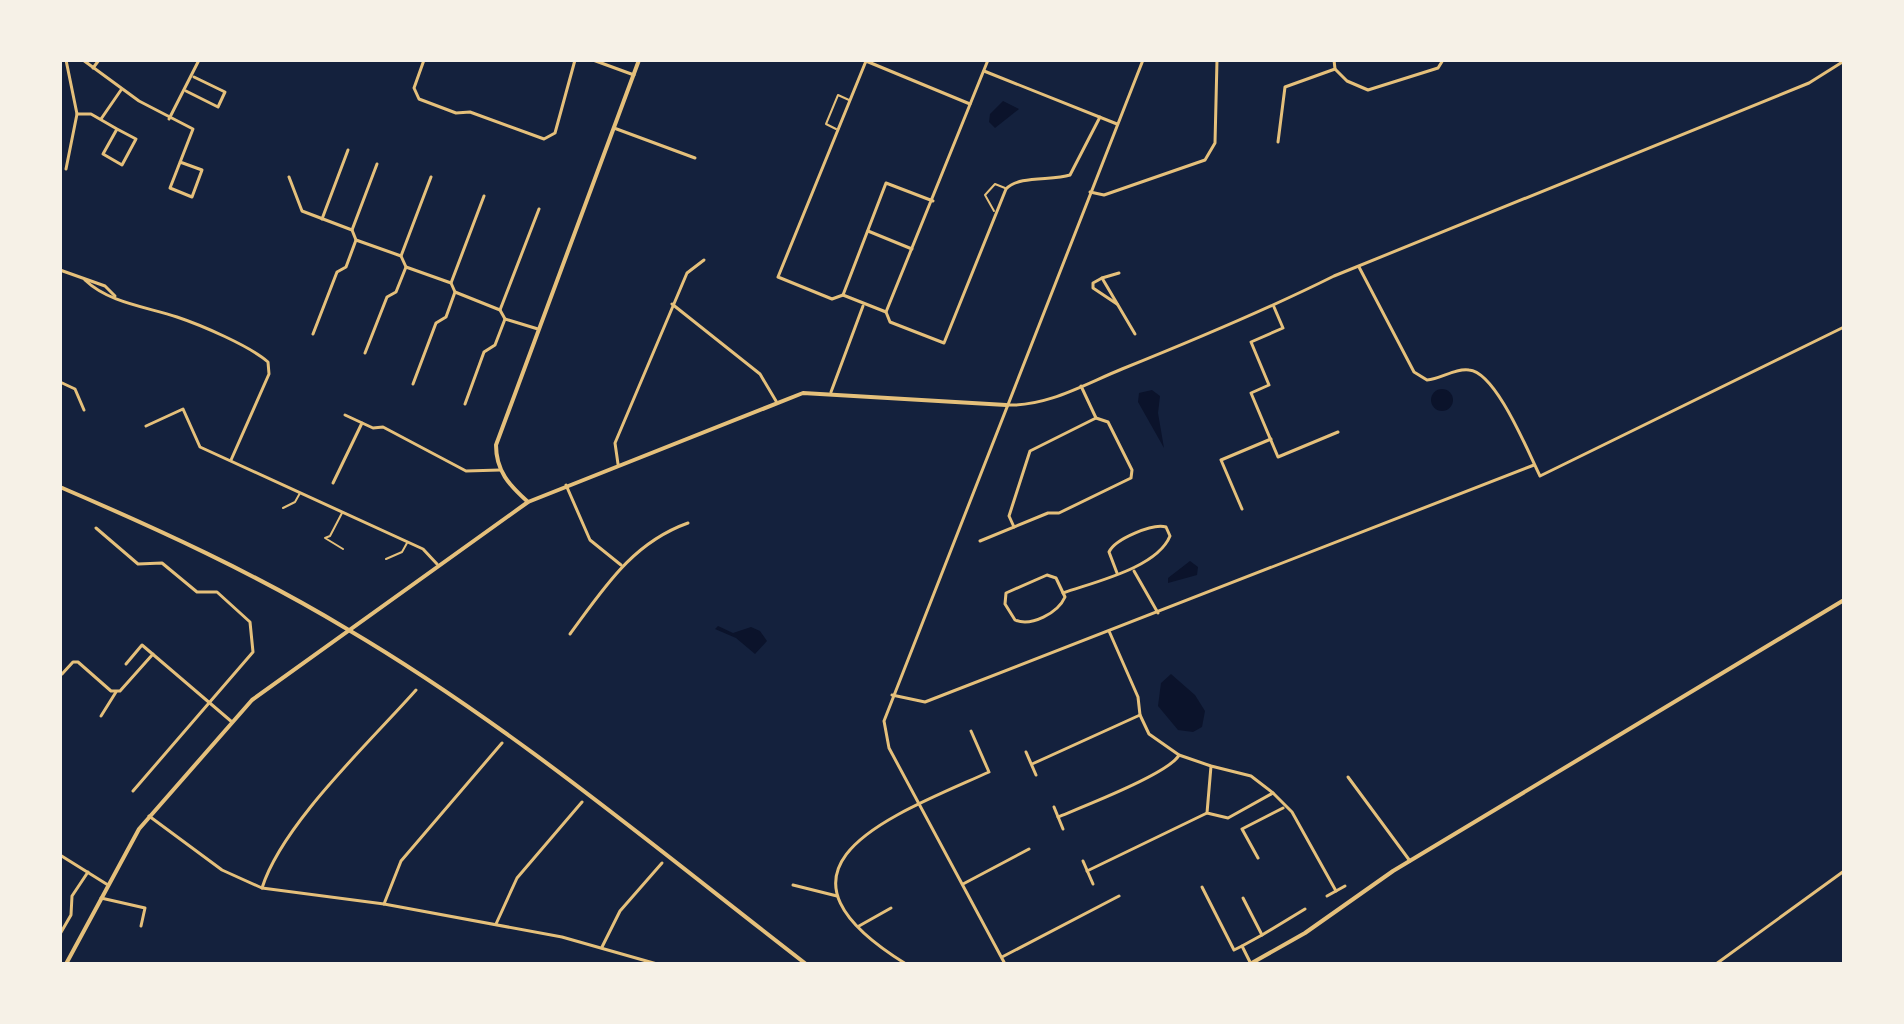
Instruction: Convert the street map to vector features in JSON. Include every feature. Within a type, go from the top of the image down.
[{"type":"street","points":[[66,60],[77,114],[66,169]]},
{"type":"street","points":[[83,60],[121,90],[169,119],[193,129],[180,162],[170,188],[192,197],[202,170],[180,162]]},
{"type":"street","points":[[93,68],[99,60]]},
{"type":"street","points":[[169,119],[194,77],[199,60]]},
{"type":"street","points":[[424,60],[414,88],[419,99],[456,113],[470,112],[544,139],[555,133],[575,60]]},
{"type":"street","points":[[593,60],[634,75]]},
{"type":"street","points":[[528,502],[500,470],[496,457],[501,429],[639,60]]},
{"type":"street","points":[[988,60],[886,312],[890,322],[944,343],[1006,189],[1017,181],[1056,180],[1070,175],[1100,117]]},
{"type":"street","points":[[1005,964],[889,748],[884,730],[892,695],[1143,60]]},
{"type":"street","points":[[1090,192],[1104,195],[1205,160],[1211,154],[1215,143],[1217,60]]},
{"type":"street","points":[[1334,60],[1335,69],[1347,81],[1368,90],[1438,68],[1443,60]]},
{"type":"street","points":[[886,312],[843,295],[832,299],[778,277],[866,61],[970,104]]},
{"type":"street","points":[[66,964],[132,839],[263,689],[528,502],[776,401],[803,393],[831,392],[1006,405],[1037,403],[1274,307],[1358,266],[1809,83],[1844,61]]},
{"type":"street","points":[[1278,142],[1285,87],[1335,69]]},
{"type":"street","points":[[984,71],[1117,124]]},
{"type":"street","points":[[186,91],[218,107],[225,92],[194,77]]},
{"type":"street","points":[[101,119],[121,90]]},
{"type":"street","points":[[77,114],[91,114],[136,139],[122,165],[103,154],[117,129]]},
{"type":"street","points":[[614,128],[695,158]]},
{"type":"street","points":[[322,219],[348,150]]},
{"type":"street","points":[[313,334],[337,272],[346,267],[356,240],[352,230],[377,164]]},
{"type":"street","points":[[289,177],[302,211],[352,230]]},
{"type":"street","points":[[431,177],[401,256],[406,267],[451,283]]},
{"type":"street","points":[[843,295],[886,183],[933,201]]},
{"type":"street","points":[[413,384],[436,323],[446,317],[455,292],[451,283],[484,196]]},
{"type":"street","points":[[500,310],[539,209]]},
{"type":"street","points":[[868,231],[912,249]]},
{"type":"street","points":[[356,240],[401,256]]},
{"type":"street","points":[[618,464],[615,443],[672,304],[687,273],[704,260]]},
{"type":"street","points":[[1358,266],[1414,372],[1427,380],[1461,370],[1484,376],[1497,393],[1540,476],[1844,327]]},
{"type":"street","points":[[365,353],[387,297],[396,292],[406,267]]},
{"type":"street","points":[[60,270],[85,280],[94,289],[155,313],[185,321],[263,357],[270,368],[231,460]]},
{"type":"street","points":[[1119,273],[1093,283],[1093,288],[1120,306]]},
{"type":"street","points":[[1102,278],[1135,334]]},
{"type":"street","points":[[455,292],[500,310],[505,319],[538,329]]},
{"type":"street","points":[[672,304],[760,374],[776,401]]},
{"type":"street","points":[[831,392],[864,304]]},
{"type":"street","points":[[1274,307],[1283,328],[1251,342],[1269,385],[1251,393],[1278,457],[1338,432]]},
{"type":"street","points":[[465,404],[484,352],[495,345],[505,319]]},
{"type":"street","points":[[60,382],[75,389],[84,410]]},
{"type":"street","points":[[1081,386],[1096,418]]},
{"type":"street","points":[[146,426],[183,409],[200,447],[408,542],[428,553],[437,564]]},
{"type":"street","points":[[345,415],[373,428],[383,427],[420,444],[422,450],[466,471],[500,470]]},
{"type":"street","points":[[980,541],[1014,527],[1048,513],[1059,513],[1129,481],[1132,470],[1108,422],[1096,418],[1030,451],[1009,516],[1014,527]]},
{"type":"street","points":[[333,483],[362,423]]},
{"type":"street","points":[[1242,509],[1221,460],[1271,439]]},
{"type":"street","points":[[892,695],[925,702],[1534,465]]},
{"type":"street","points":[[566,485],[590,540],[622,565]]},
{"type":"street","points":[[60,487],[207,554],[347,629],[553,769],[806,964]]},
{"type":"street","points":[[570,634],[622,565],[651,539],[688,523]]},
{"type":"street","points":[[1063,593],[1133,570],[1167,543],[1170,536],[1166,527],[1157,526],[1114,545],[1109,552],[1117,573]]},
{"type":"street","points":[[96,528],[138,564],[162,563],[197,592],[217,592],[250,622],[253,652],[133,791]]},
{"type":"street","points":[[1133,570],[1158,613]]},
{"type":"street","points":[[1047,575],[1056,578],[1063,593],[1064,601],[1058,609],[1022,623],[1012,618],[1004,600],[1010,590],[1047,575]]},
{"type":"street","points":[[1242,946],[1250,964],[1305,933],[1410,861],[1844,600]]},
{"type":"street","points":[[1109,631],[1138,697],[1140,715],[1154,739],[1179,755],[1251,776],[1273,793],[1283,808],[1292,812],[1336,891]]},
{"type":"street","points":[[126,664],[142,645],[232,722]]},
{"type":"street","points":[[116,692],[124,690],[153,654]]},
{"type":"street","points":[[62,674],[73,662],[78,662],[116,692]]},
{"type":"street","points":[[262,888],[272,863],[291,831],[416,690]]},
{"type":"street","points":[[101,716],[115,699],[116,692]]},
{"type":"street","points":[[1032,764],[1140,715]]},
{"type":"street","points":[[971,731],[991,777]]},
{"type":"street","points":[[384,904],[401,861],[502,743]]},
{"type":"street","points":[[1026,752],[1036,775]]},
{"type":"street","points":[[1058,817],[1153,776],[1170,767],[1179,755]]},
{"type":"street","points":[[1207,813],[1211,766]]},
{"type":"street","points":[[906,964],[859,926],[837,896],[837,870],[850,845],[919,803],[989,772]]},
{"type":"street","points":[[1348,777],[1410,861]]},
{"type":"street","points":[[1087,871],[1207,813],[1228,818],[1273,793]]},
{"type":"street","points":[[496,924],[517,878],[582,802]]},
{"type":"street","points":[[1054,807],[1063,829]]},
{"type":"street","points":[[1258,858],[1242,829],[1283,808]]},
{"type":"street","points":[[149,816],[222,870],[262,888],[384,904],[496,924],[602,947],[657,964]]},
{"type":"street","points":[[963,884],[1029,849]]},
{"type":"street","points":[[60,855],[108,885]]},
{"type":"street","points":[[1083,861],[1093,884]]},
{"type":"street","points":[[602,947],[620,911],[662,863]]},
{"type":"street","points":[[1716,964],[1844,871]]},
{"type":"street","points":[[60,934],[71,915],[72,896],[88,872]]},
{"type":"street","points":[[793,885],[837,896]]},
{"type":"street","points":[[1327,896],[1345,886]]},
{"type":"street","points":[[1202,887],[1234,950],[1305,909]]},
{"type":"street","points":[[1002,957],[1119,896]]},
{"type":"street","points":[[101,898],[145,908],[141,926]]},
{"type":"street","points":[[1243,898],[1262,935]]},
{"type":"street","points":[[859,926],[891,908]]},
{"type":"lane","points":[[838,129],[826,124],[838,95],[850,100]]},
{"type":"lane","points":[[996,214],[985,195],[995,184],[1006,189]]},
{"type":"lane","points":[[283,508],[295,502],[301,492]]},
{"type":"lane","points":[[342,512],[330,536],[325,538],[343,549]]},
{"type":"lane","points":[[386,559],[402,552],[408,542]]},
{"type":"water","points":[[1003,101],[1019,109],[995,128],[989,122],[990,114]]},
{"type":"water","points":[[1442,389],[1450,392],[1453,400],[1450,408],[1442,411],[1434,408],[1431,400],[1434,392]]},
{"type":"water","points":[[1152,390],[1160,396],[1158,413],[1164,448],[1138,402],[1139,393]]},
{"type":"water","points":[[1190,561],[1198,567],[1197,575],[1168,583],[1168,578]]},
{"type":"water","points":[[718,626],[733,633],[751,627],[760,631],[767,641],[755,654],[736,638],[715,629]]},
{"type":"water","points":[[1171,674],[1195,695],[1205,711],[1202,727],[1193,732],[1178,730],[1158,706],[1161,683]]}]
